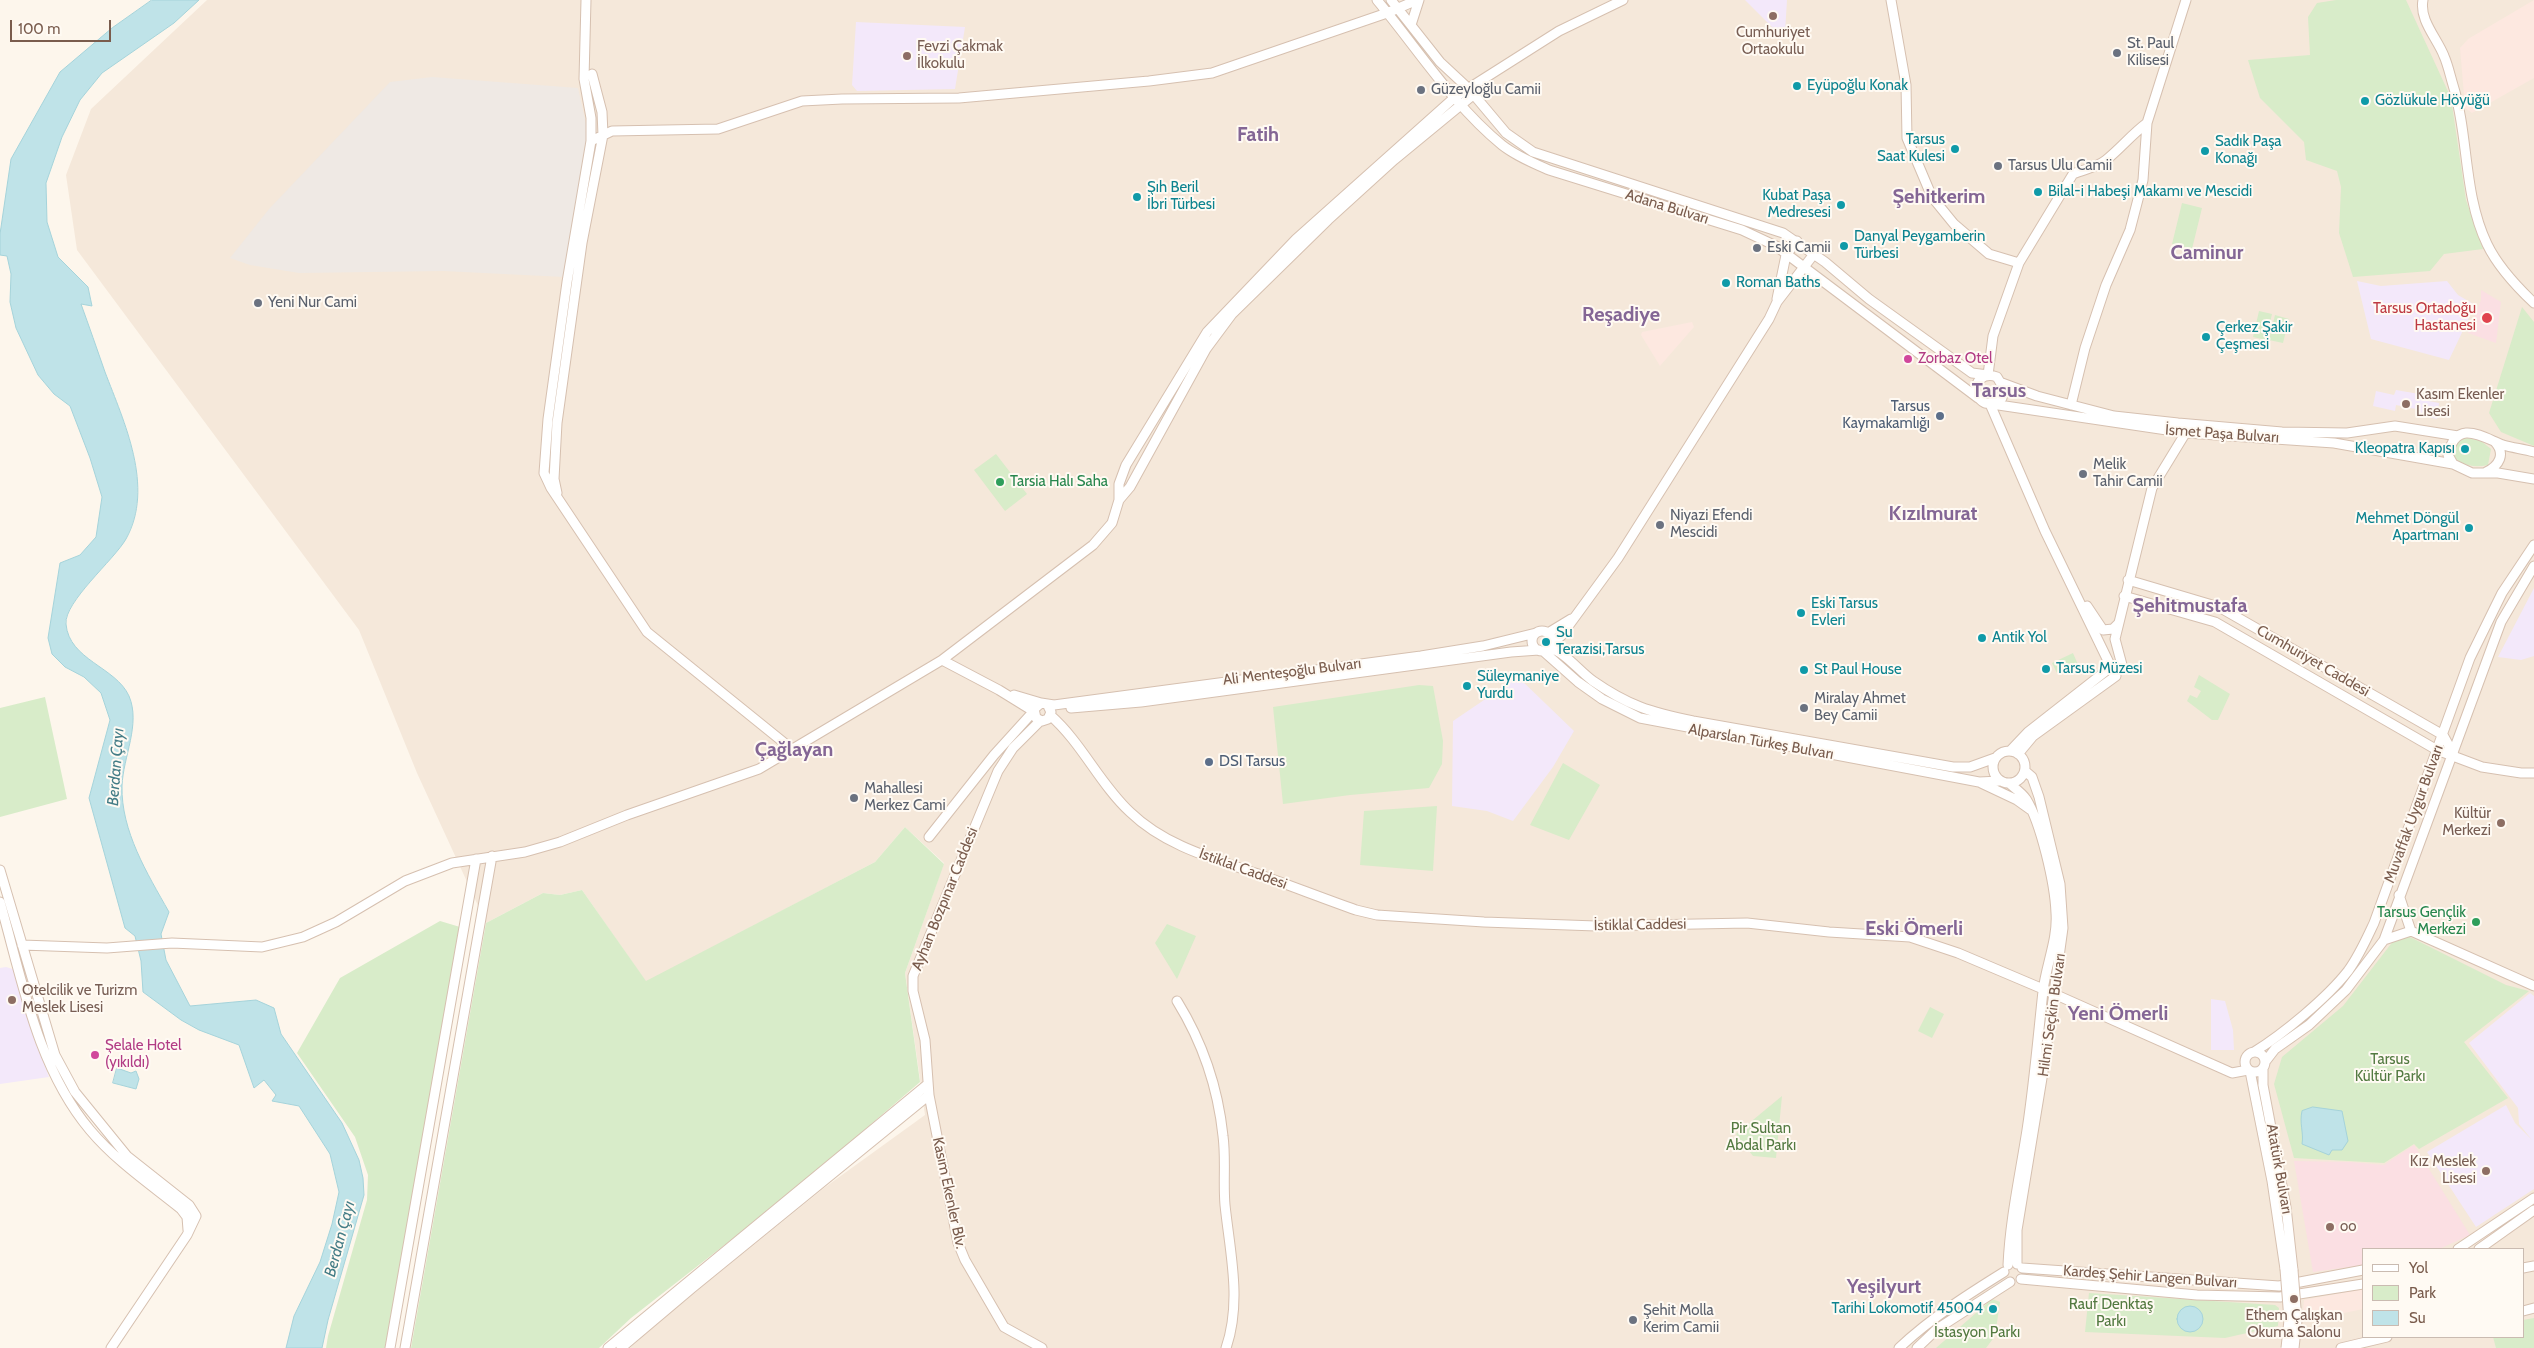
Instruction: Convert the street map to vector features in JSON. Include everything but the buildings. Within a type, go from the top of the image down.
[{"type":"street","points":[[586,0],[584,79],[591,118],[591,141],[567,282],[544,458],[547,480],[646,632],[793,750]]},
{"type":"street","name":"Adana Bulvarı","points":[[1377,0],[1455,97],[1502,145],[1525,160],[1592,185],[1742,230],[1776,246],[1978,398]]},
{"type":"street","name":"Adana Bulvarı","points":[[1391,0],[1440,62],[1471,92],[1506,134],[1534,152],[1770,228],[1797,241],[1865,296],[1953,361],[1972,373],[1988,375]]},
{"type":"street","points":[[591,141],[612,131],[718,129],[802,101],[959,98],[1142,82],[1212,73],[1387,13],[1418,0]]},
{"type":"street","points":[[1411,25],[1418,0]]},
{"type":"street","points":[[22,944],[107,948],[172,943],[262,947],[303,937],[336,922],[405,881],[452,863],[525,852],[560,842],[759,769],[793,750],[942,660],[1093,545],[1112,523],[1119,500],[1119,484],[1126,465],[1207,332],[1296,239],[1455,97],[1471,92],[1559,30],[1623,0]]},
{"type":"street","points":[[1891,0],[1906,85],[1907,138],[1932,197],[1954,224],[1989,254],[2019,263]]},
{"type":"street","points":[[2071,406],[2085,348],[2106,286],[2130,230],[2143,180],[2147,122],[2186,0]]},
{"type":"street","points":[[2423,0],[2422,6],[2428,25],[2443,54],[2458,102],[2473,201],[2486,243],[2500,268],[2534,303]]},
{"type":"street","points":[[559,501],[554,479],[557,423],[582,243],[603,135],[602,112],[592,74]]},
{"type":"street","points":[[1119,500],[1130,487],[1214,337],[1232,314],[1328,220],[1394,160],[1462,105],[1471,92]]},
{"type":"street","points":[[2014,752],[2022,758],[2025,771],[2019,780],[2010,784],[2000,781],[1992,768],[1995,758],[2000,754],[2014,752],[2116,676],[2070,582],[1990,404],[1978,398],[1976,384],[1988,375],[1993,336],[2019,263],[2073,174],[2089,170],[2105,161],[2124,141],[2147,122]]},
{"type":"street","points":[[1777,302],[1786,255],[1797,241]]},
{"type":"street","points":[[1546,648],[1561,636],[1598,588],[1769,319],[1777,302],[1814,254]]},
{"type":"street","points":[[1988,375],[1997,377],[2004,389],[2002,398],[1990,404]]},
{"type":"street","points":[[2002,383],[2036,396],[2071,406],[2114,416],[2188,429],[2347,433],[2395,426],[2458,436],[2470,432],[2504,445],[2534,452]]},
{"type":"street","name":"İsmet Paşa Bulvarı","points":[[1990,404],[2188,429],[2334,443],[2453,464],[2466,472],[2486,472],[2534,479]]},
{"type":"street","points":[[2112,670],[2122,665],[2115,639],[2152,488],[2188,429]]},
{"type":"street","points":[[2453,464],[2448,455],[2452,443],[2458,436]]},
{"type":"street","points":[[2486,472],[2495,468],[2502,453],[2492,439]]},
{"type":"street","name":"Muvaffak Uygur Bulvarı","points":[[2254,1052],[2329,991],[2348,971],[2363,947],[2374,923],[2483,628],[2502,593],[2534,545]]},
{"type":"street","name":"Muvaffak Uygur Bulvarı","points":[[2264,1065],[2275,1049],[2309,1025],[2346,990],[2384,940],[2454,755],[2471,699],[2501,622],[2534,566]]},
{"type":"street","name":"Cumhuriyet Caddesi","points":[[2128,580],[2219,607],[2443,735]]},
{"type":"street","points":[[2070,582],[2103,630],[2113,629],[2118,624]]},
{"type":"street","name":"Cumhuriyet Caddesi","points":[[2124,596],[2215,622],[2437,750],[2482,767],[2520,773],[2534,773]]},
{"type":"street","points":[[1546,648],[1552,637],[1548,633],[1573,618]]},
{"type":"street","points":[[2253,644],[2258,629]]},
{"type":"street","name":"Ali Menteşoğlu Bulvarı","points":[[1048,708],[1421,656],[1483,646],[1543,630],[1548,633]]},
{"type":"street","points":[[1536,633],[1532,642],[1546,648]]},
{"type":"street","name":"Ali Menteşoğlu Bulvarı","points":[[1048,708],[1141,702],[1546,648]]},
{"type":"street","name":"Alparslan Türkeş Bulvarı","points":[[1546,648],[1556,650],[1579,671],[1608,691],[1630,704],[1653,712],[1693,721],[1953,767],[1970,767],[1995,758]]},
{"type":"street","name":"Alparslan Türkeş Bulvarı","points":[[1546,648],[1578,682],[1608,702],[1640,718],[1979,782],[2000,781]]},
{"type":"street","points":[[942,660],[999,690],[1033,711],[1034,717],[1040,721],[1046,720],[1048,708]]},
{"type":"street","points":[[999,690],[1048,708]]},
{"type":"street","points":[[929,836],[1037,705],[1048,708]]},
{"type":"street","name":"İstiklal Caddesi","points":[[1048,708],[1067,730],[1103,783],[1130,812],[1157,835],[1208,857],[1356,910],[1377,915],[1484,922],[1596,926],[1752,924],[1829,932],[1910,937],[1958,953],[2053,993],[2232,1073],[2249,1070]]},
{"type":"street","name":"Ayhan Bozpınar Caddesi","points":[[929,1095],[925,1040],[913,991],[913,976],[998,771],[1013,748],[1040,721]]},
{"type":"street","points":[[2443,735],[2454,755]]},
{"type":"street","points":[[997,752],[998,771]]},
{"type":"street","name":"Hilmi Seçkin Bulvarı","points":[[2013,1267],[2017,1230],[2042,1082],[2053,993],[2061,955],[2063,928],[2060,884],[2040,797],[2032,777],[2025,771]]},
{"type":"street","points":[[1979,782],[2016,800],[2032,811]]},
{"type":"street","name":"Hilmi Seçkin Bulvarı","points":[[2010,784],[2022,794],[2032,811],[2054,894],[2056,914],[2053,948],[2043,989],[2041,1028],[2010,1231],[2013,1267]]},
{"type":"street","points":[[405,1348],[492,856]]},
{"type":"street","points":[[390,1348],[476,859]]},
{"type":"street","points":[[0,870],[56,1056],[75,1092],[127,1156],[189,1205],[196,1216],[111,1348]]},
{"type":"street","points":[[2400,895],[2411,931]]},
{"type":"street","points":[[0,902],[43,1051],[61,1086],[89,1129],[108,1150],[182,1210],[186,1217],[188,1230]]},
{"type":"street","points":[[2384,940],[2411,931],[2534,986]]},
{"type":"street","points":[[1177,1001],[1206,1058],[1216,1093],[1224,1138],[1225,1204],[1233,1252],[1234,1286],[1233,1315],[1226,1348]]},
{"type":"street","points":[[2254,1052],[2263,1056],[2264,1065],[2258,1072],[2249,1070],[2245,1064],[2246,1057],[2254,1052]]},
{"type":"street","name":"Atatürk Bulvarı","points":[[2264,1065],[2263,1085],[2286,1208],[2289,1269]]},
{"type":"street","name":"Atatürk Bulvarı","points":[[2249,1070],[2289,1269]]},
{"type":"street","points":[[608,1348],[928,1084]]},
{"type":"street","points":[[621,1348],[929,1095]]},
{"type":"street","name":"Kasım Ekenler Blv.","points":[[929,1095],[958,1243],[965,1260],[1004,1327],[1042,1348]]},
{"type":"street","points":[[2459,1248],[2534,1198]]},
{"type":"street","points":[[2480,1248],[2534,1210]]},
{"type":"street","points":[[1917,1348],[1937,1329],[2010,1282],[2016,1282],[2021,1279],[2013,1267]]},
{"type":"street","points":[[2010,1282],[2006,1278],[2013,1267]]},
{"type":"street","points":[[1899,1348],[1916,1332],[1964,1297],[2013,1267]]},
{"type":"street","name":"Kardeş Şehir Langen Bulvarı","points":[[2013,1267],[2279,1286],[2362,1270]]},
{"type":"street","points":[[2286,1348],[2289,1320],[2289,1269]]},
{"type":"street","points":[[2289,1269],[2297,1320],[2294,1348]]},
{"type":"street","name":"Kardeş Şehir Langen Bulvarı","points":[[2021,1279],[2197,1295],[2280,1297],[2362,1284]]},
{"type":"street","points":[[2341,1348],[2383,1338]]},
{"type":"shaded area","points":[[207,0],[2534,0],[2534,1348],[630,1348],[650,1329],[824,1188],[925,1115],[905,973],[944,863],[905,827],[875,862],[646,982],[582,890],[560,895],[543,893],[486,923],[417,773],[359,630],[77,250],[66,175],[91,109]]},
{"type":"shaded area","name":"Cumhuriyet Ortaokulu","points":[[1745,0],[1787,0],[1785,32],[1779,34]]},
{"type":"shaded area","points":[[2534,0],[2534,78],[2472,113],[2465,108],[2460,48],[2468,39]]},
{"type":"shaded area","name":"Fevzi Çakmak İlkokulu","points":[[856,22],[965,27],[955,89],[857,91],[852,85]]},
{"type":"shaded area","points":[[432,77],[578,88],[588,133],[564,277],[443,271],[299,273],[250,265],[230,258],[269,209],[390,82]]},
{"type":"shaded area","points":[[2357,281],[2381,286],[2447,281],[2458,295],[2475,305],[2449,360],[2371,339]]},
{"type":"shaded area","name":"Tarsus Ortadoğu Hastanesi","points":[[2481,290],[2501,302],[2496,343],[2468,333],[2481,300]]},
{"type":"shaded area","points":[[1692,322],[1694,327],[1660,366],[1641,335],[1642,332]]},
{"type":"shaded area","name":"Kasım Ekenler Lisesi","points":[[2396,390],[2419,394],[2418,399],[2439,403],[2437,419],[2415,414],[2416,409],[2396,405],[2395,411],[2373,406],[2376,391],[2394,395]]},
{"type":"shaded area","points":[[2534,588],[2534,656],[2521,660],[2498,657]]},
{"type":"shaded area","points":[[1518,677],[1574,731],[1553,767],[1513,821],[1487,811],[1452,806],[1453,721]]},
{"type":"shaded area","name":"Otelcilik ve Turizm Meslek Lisesi","points":[[6,967],[16,970],[32,1030],[49,1077],[0,1084],[0,968]]},
{"type":"shaded area","name":"Kız Meslek Lisesi","points":[[2530,993],[2534,996],[2534,1189],[2476,1227],[2427,1152],[2506,1105],[2515,1123],[2532,1140],[2519,1124],[2518,1108],[2469,1043]]},
{"type":"shaded area","points":[[2211,999],[2225,1001],[2233,1030],[2234,1050],[2211,1050]]},
{"type":"shaded area","points":[[2414,1145],[2470,1235],[2441,1248],[2362,1248],[2362,1265],[2313,1272],[2294,1161],[2351,1162],[2384,1165]]},
{"type":"shaded area","points":[[2362,1289],[2362,1309],[2302,1322],[2304,1300]]},
{"type":"green space","points":[[2336,0],[2406,0],[2451,98],[2466,200],[2483,249],[2444,254],[2430,271],[2353,277],[2339,233],[2341,187],[2337,171],[2306,160],[2304,142],[2260,98],[2248,60],[2310,55],[2308,17],[2317,3]]},
{"type":"green space","points":[[2182,203],[2202,208],[2192,249],[2172,244]]},
{"type":"green space","points":[[2522,307],[2534,322],[2534,446],[2501,432],[2489,413]]},
{"type":"green space","points":[[2259,311],[2272,314],[2266,340],[2253,337]]},
{"type":"green space","points":[[2275,315],[2289,319],[2283,343],[2269,340]]},
{"type":"green space","points":[[2468,438],[2481,441],[2491,449],[2488,465],[2468,465],[2460,462],[2452,455],[2453,447],[2458,439]]},
{"type":"green space","name":"Tarsia Halı Saha","points":[[996,454],[1027,494],[1005,511],[974,470]]},
{"type":"green space","points":[[2073,653],[2079,667],[2064,674],[2062,670],[2057,673],[2052,663]]},
{"type":"green space","points":[[2199,675],[2230,694],[2218,720],[2212,720],[2187,701],[2190,695],[2197,698],[2201,691],[2194,687]]},
{"type":"green space","points":[[1419,685],[1433,686],[1443,741],[1442,764],[1429,788],[1350,795],[1283,804],[1273,707]]},
{"type":"green space","points":[[45,697],[67,799],[0,817],[0,708]]},
{"type":"green space","points":[[1563,763],[1600,785],[1569,840],[1530,825]]},
{"type":"green space","points":[[1437,806],[1433,871],[1360,865],[1364,811]]},
{"type":"green space","points":[[905,827],[944,864],[905,973],[920,1082],[791,1193],[631,1318],[599,1348],[411,1348],[486,923],[543,893],[560,895],[582,890],[646,981],[875,862]]},
{"type":"green space","points":[[440,921],[460,927],[385,1348],[326,1348],[367,1200],[368,1175],[355,1137],[297,1053],[340,978]]},
{"type":"green space","points":[[1167,924],[1196,936],[1177,979],[1155,943]]},
{"type":"green space","name":"Tarsus Kültür Parkı","points":[[2408,936],[2506,985],[2529,991],[2464,1042],[2508,1098],[2419,1149],[2414,1144],[2384,1163],[2294,1158],[2274,1084],[2282,1057],[2343,1006],[2394,940]]},
{"type":"green space","points":[[1930,1007],[1944,1014],[1932,1038],[1918,1031]]},
{"type":"green space","name":"Pir Sultan Abdal Parkı","points":[[1782,1096],[1776,1158],[1753,1156],[1736,1134]]},
{"type":"green space","name":"Rauf Denktaş Parkı","points":[[2089,1293],[2275,1305],[2279,1308],[2278,1326],[2225,1338],[2085,1332]]},
{"type":"green space","name":"İstasyon Parkı","points":[[1992,1299],[2000,1302],[1995,1336],[1986,1348],[1936,1348]]},
{"type":"green space","points":[[2534,1318],[2534,1348],[2496,1348],[2493,1338],[2524,1338],[2524,1320]]},
{"type":"water","name":"Berdan Çayı","points":[[152,0],[199,0],[174,23],[102,73],[80,100],[62,137],[46,183],[47,222],[58,257],[88,287],[92,306],[81,304],[128,433],[134,455],[138,498],[134,519],[126,539],[73,604],[66,624],[69,636],[75,646],[123,686],[129,696],[133,718],[122,786],[126,819],[144,867],[169,912],[161,934],[166,960],[190,1006],[256,1000],[274,1008],[281,1034],[342,1123],[359,1160],[364,1195],[328,1320],[322,1348],[286,1348],[294,1316],[320,1262],[332,1224],[339,1192],[330,1154],[299,1106],[272,1101],[276,1095],[264,1080],[254,1088],[239,1045],[199,1030],[181,1020],[143,992],[141,961],[135,936],[125,928],[89,798],[110,720],[101,693],[84,677],[65,667],[52,654],[48,638],[60,563],[80,555],[96,537],[102,497],[90,458],[70,406],[54,394],[38,375],[16,328],[10,302],[11,274],[7,256],[0,255],[0,234],[11,159],[60,72],[112,28]]},
{"type":"water","points":[[117,1068],[131,1073],[136,1071],[139,1079],[136,1089],[113,1083]]},
{"type":"water","points":[[2313,1107],[2342,1111],[2348,1141],[2342,1150],[2332,1150],[2329,1155],[2302,1144],[2302,1111]]},
{"type":"water","points":[[2190,1306],[2199,1310],[2203,1319],[2199,1328],[2190,1332],[2181,1328],[2177,1319],[2181,1310]]},
{"type":"place","name":"Cumhuriyet Ortaokulu","points":[[1773,16]]},
{"type":"place","name":"St. Paul Kilisesi","points":[[2117,53]]},
{"type":"place","name":"Fevzi Çakmak İlkokulu","points":[[907,56]]},
{"type":"place","name":"Eyüpoğlu Konak","points":[[1797,86]]},
{"type":"place","name":"Güzeyloğlu Camii","points":[[1421,90]]},
{"type":"place","name":"Gözlükule Höyüğü","points":[[2365,101]]},
{"type":"place","name":"Tarsus Saat Kulesi","points":[[1955,149]]},
{"type":"place","name":"Sadık Paşa Konağı","points":[[2205,151]]},
{"type":"place","name":"Tarsus Ulu Camii","points":[[1998,166]]},
{"type":"place","name":"Bilal-i Habeşi Makamı ve Mescidi","points":[[2038,192]]},
{"type":"place","name":"Şıh Beril İbri Türbesi","points":[[1137,197]]},
{"type":"place","name":"Kubat Paşa Medresesi","points":[[1841,205]]},
{"type":"place","name":"Danyal Peygamberin Türbesi","points":[[1844,246]]},
{"type":"place","name":"Eski Camii","points":[[1757,248]]},
{"type":"place","name":"Roman Baths","points":[[1726,283]]},
{"type":"place","name":"Yeni Nur Cami","points":[[258,303]]},
{"type":"place","name":"Tarsus Ortadoğu Hastanesi","points":[[2487,318]]},
{"type":"place","name":"Çerkez Şakir Çeşmesi","points":[[2206,337]]},
{"type":"place","name":"Zorbaz Otel","points":[[1908,359]]},
{"type":"place","name":"Kasım Ekenler Lisesi","points":[[2406,404]]},
{"type":"place","name":"Tarsus Kaymakamlığı","points":[[1940,416]]},
{"type":"place","name":"Kleopatra Kapısı","points":[[2465,449]]},
{"type":"place","name":"Melik Tahir Camii","points":[[2083,474]]},
{"type":"place","name":"Tarsia Halı Saha","points":[[1000,482]]},
{"type":"place","name":"Niyazi Efendi Mescidi","points":[[1660,525]]},
{"type":"place","name":"Mehmet Döngül Apartmanı","points":[[2469,528]]},
{"type":"place","name":"Eski Tarsus Evleri","points":[[1801,613]]},
{"type":"place","name":"Antik Yol","points":[[1982,638]]},
{"type":"place","name":"Su Terazisi,Tarsus","points":[[1546,642]]},
{"type":"place","name":"Tarsus Müzesi","points":[[2046,669]]},
{"type":"place","name":"St Paul House","points":[[1804,670]]},
{"type":"place","name":"Süleymaniye Yurdu","points":[[1467,686]]},
{"type":"place","name":"Miralay Ahmet Bey Camii","points":[[1804,708]]},
{"type":"place","name":"DSI Tarsus","points":[[1209,762]]},
{"type":"place","name":"Mahallesi Merkez Cami","points":[[854,798]]},
{"type":"place","name":"Kültür Merkezi","points":[[2501,823]]},
{"type":"place","name":"Tarsus Gençlik Merkezi","points":[[2476,922]]},
{"type":"place","name":"Otelcilik ve Turizm Meslek Lisesi","points":[[12,1000]]},
{"type":"place","name":"Şelale Hotel (yıkıldı)","points":[[95,1055]]},
{"type":"place","name":"Kız Meslek Lisesi","points":[[2486,1171]]},
{"type":"place","name":"oo","points":[[2330,1227]]},
{"type":"place","name":"Ethem Çalışkan Okuma Salonu","points":[[2294,1299]]},
{"type":"place","name":"Tarihi Lokomotif 45004","points":[[1993,1309]]},
{"type":"place","name":"Şehit Molla Kerim Camii","points":[[1633,1320]]},
{"type":"district","name":"Fatih","points":[[1258,135]]},
{"type":"district","name":"Şehitkerim","points":[[1939,197]]},
{"type":"district","name":"Caminur","points":[[2207,253]]},
{"type":"district","name":"Reşadiye","points":[[1621,315]]},
{"type":"district","name":"Tarsus","points":[[1999,391]]},
{"type":"district","name":"Kızılmurat","points":[[1933,514]]},
{"type":"district","name":"Şehitmustafa","points":[[2190,606]]},
{"type":"district","name":"Çağlayan","points":[[794,750]]},
{"type":"district","name":"Eski Ömerli","points":[[1914,929]]},
{"type":"district","name":"Yeni Ömerli","points":[[2118,1014]]},
{"type":"district","name":"Yeşilyurt","points":[[1884,1287]]}]
